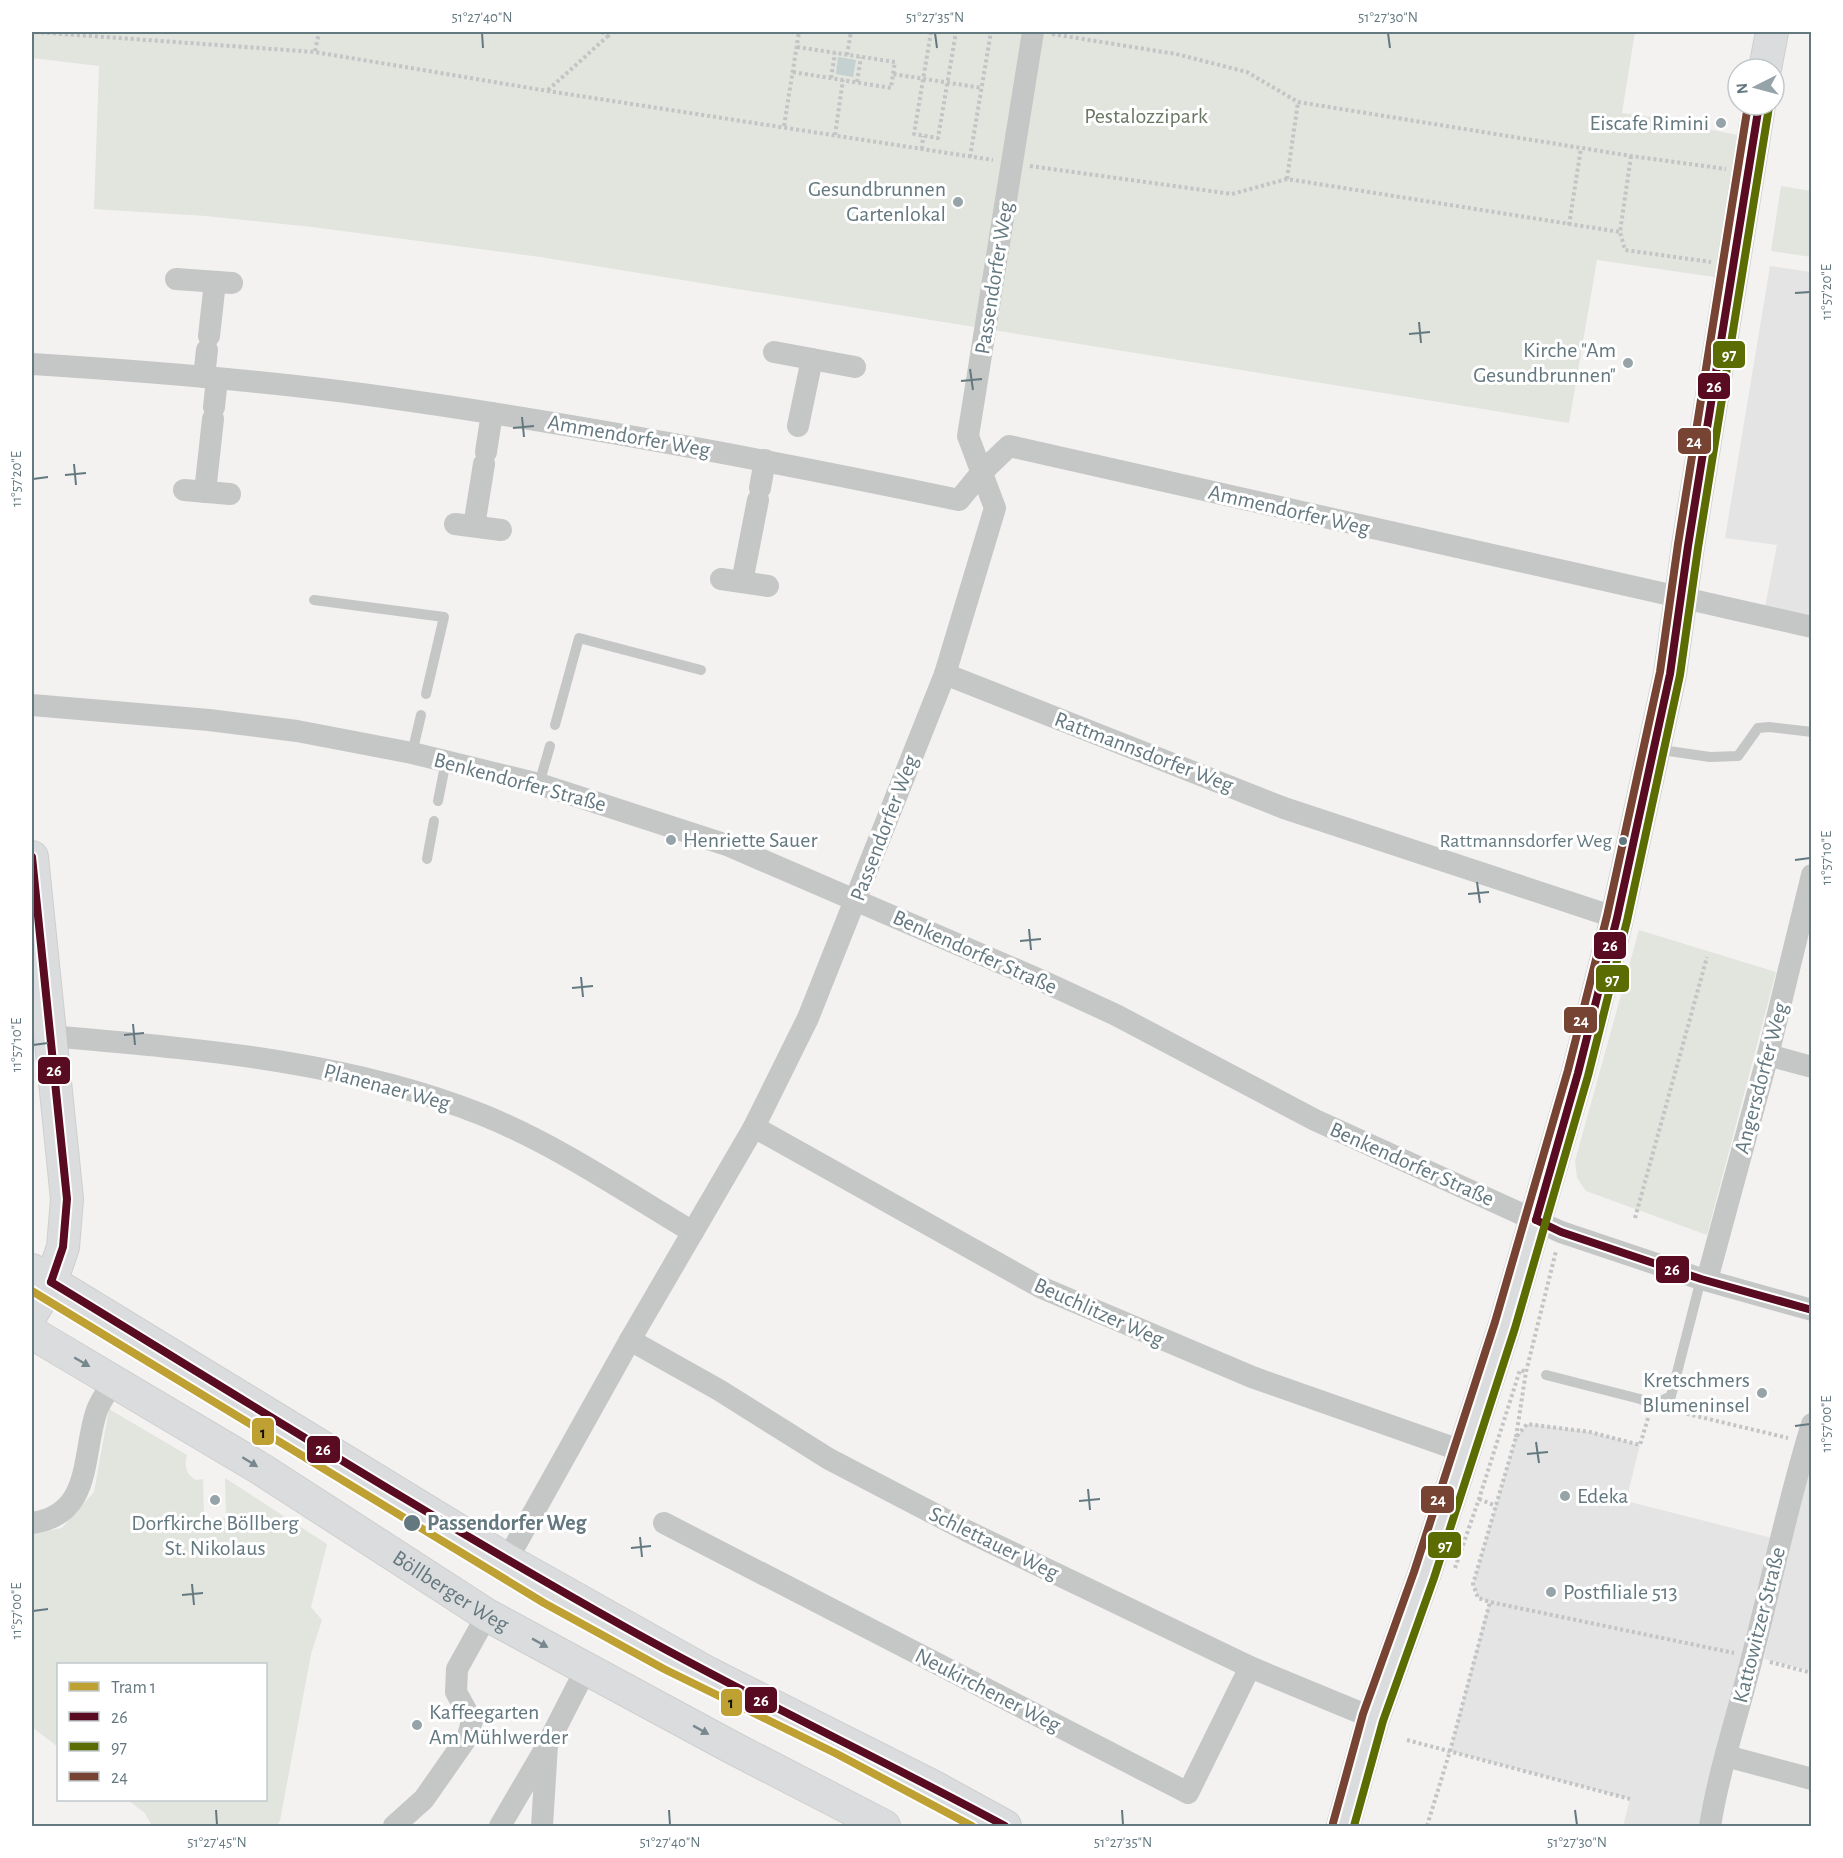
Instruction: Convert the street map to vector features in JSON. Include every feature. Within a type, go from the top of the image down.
[{"type":"street","name":"Passendorfer Weg","points":[[507,1560],[630,1340],[754,1127],[808,1018],[945,674],[996,508],[968,436],[1012,164],[1040,32]]},
{"type":"street","points":[[1768,57],[1772,32]]},
{"type":"street","points":[[1343,1827],[1372,1718],[1424,1575],[1465,1452],[1548,1226],[1578,1073],[1617,918],[1670,674],[1688,546],[1757,117]]},
{"type":"street","points":[[176,279],[223,283],[208,343],[213,413],[195,491],[230,494]]},
{"type":"street","points":[[774,352],[855,367]]},
{"type":"street","points":[[789,465],[812,359]]},
{"type":"street","name":"Ammendorfer Weg","points":[[32,364],[210,378],[367,395],[492,413],[765,460],[959,500],[982,472],[1010,446],[1812,627]]},
{"type":"street","points":[[492,413],[485,458],[464,525],[501,530]]},
{"type":"street","points":[[765,460],[759,494],[732,580],[768,586]]},
{"type":"street","name":"Rattmannsdorfer Weg","points":[[945,674],[1284,808],[1617,918]]},
{"type":"street","name":"Benkendorfer Straße","points":[[32,705],[209,720],[297,731],[412,753],[539,784],[727,844],[1116,1015],[1315,1120],[1548,1226],[1704,1280],[1812,1310]]},
{"type":"street","points":[[32,857],[67,1199],[63,1247],[41,1276],[32,1313]]},
{"type":"street","name":"Angersdorfer Weg","points":[[1704,1280],[1768,1055],[1812,875]]},
{"type":"street","name":"Planenaer Weg","points":[[50,1036],[152,1046],[324,1069],[409,1088],[533,1137],[693,1232]]},
{"type":"street","points":[[1768,1055],[1812,1067]]},
{"type":"street","name":"Beuchlitzer Weg","points":[[754,1127],[1040,1287],[1252,1377],[1465,1452]]},
{"type":"street","points":[[41,1276],[507,1560],[708,1673],[934,1787],[1005,1827]]},
{"type":"street","name":"Böllberger Weg","points":[[32,1333],[261,1469],[487,1615],[884,1827]]},
{"type":"street","name":"Schlettauer Weg","points":[[630,1340],[719,1390],[829,1459],[967,1531],[1250,1667],[1372,1718]]},
{"type":"street","points":[[32,1523],[42,1521],[65,1510],[81,1485],[96,1412],[114,1380]]},
{"type":"street","name":"Kattowitzer Straße","points":[[1710,1827],[1715,1796],[1753,1658],[1809,1433]]},
{"type":"street","name":"Neukirchener Weg","points":[[664,1523],[1188,1793],[1250,1667]]},
{"type":"street","points":[[394,1827],[424,1799],[468,1736],[472,1721],[456,1692],[457,1669],[487,1615]]},
{"type":"street","points":[[500,1827],[547,1745],[586,1669]]},
{"type":"street","points":[[542,1827],[547,1745]]},
{"type":"street","points":[[1726,1756],[1812,1779]]},
{"type":"lane","points":[[314,600],[444,617],[426,694]]},
{"type":"lane","points":[[555,725],[579,638],[701,670]]},
{"type":"lane","points":[[412,753],[421,715]]},
{"type":"lane","points":[[1655,749],[1710,757],[1738,756],[1758,728],[1769,727],[1812,732]]},
{"type":"lane","points":[[539,784],[550,746]]},
{"type":"lane","points":[[438,801],[446,761]]},
{"type":"lane","points":[[427,859],[434,821]]},
{"type":"lane","points":[[1546,1375],[1640,1399],[1653,1405],[1671,1396],[1704,1280]]},
{"type":"path","points":[[34,32],[315,52],[1012,164],[1232,194],[1287,179],[1620,232]]},
{"type":"path","points":[[315,52],[319,32]]},
{"type":"path","points":[[602,32],[608,36]]},
{"type":"path","points":[[548,91],[612,32]]},
{"type":"path","points":[[784,126],[799,32]]},
{"type":"path","points":[[847,55],[851,32]]},
{"type":"path","points":[[931,32],[914,134],[938,138],[956,32]]},
{"type":"path","points":[[970,157],[990,32]]},
{"type":"path","points":[[1040,32],[1176,54],[1246,72],[1298,102],[1631,156],[1748,172]]},
{"type":"path","points":[[793,72],[891,88],[895,62],[797,47]]},
{"type":"path","points":[[831,78],[835,53]]},
{"type":"path","points":[[857,82],[861,57]]},
{"type":"path","points":[[893,74],[982,88]]},
{"type":"path","points":[[835,135],[843,80]]},
{"type":"path","points":[[1287,179],[1298,102]]},
{"type":"path","points":[[921,149],[923,136]]},
{"type":"path","points":[[1569,225],[1581,148]]},
{"type":"path","points":[[1631,156],[1620,232],[1624,250],[1734,265]]},
{"type":"path","points":[[1635,1218],[1707,957]]},
{"type":"path","points":[[1548,1226],[1516,1437],[1473,1584],[1478,1598],[1812,1673]]},
{"type":"path","points":[[1452,1577],[1520,1370],[1526,1372]]},
{"type":"path","points":[[1516,1437],[1527,1424],[1590,1432],[1640,1445],[1653,1405],[1809,1433]]},
{"type":"path","points":[[1479,1499],[1496,1506]]},
{"type":"path","points":[[1428,1827],[1490,1602]]},
{"type":"path","points":[[1407,1740],[1630,1799]]},
{"type":"shaded area","points":[[838,57],[856,60],[853,77],[836,74]]},
{"type":"shaded area","points":[[1770,266],[1811,272],[1811,617],[1765,607],[1777,545],[1725,538]]},
{"type":"shaded area","points":[[1527,1424],[1590,1432],[1640,1445],[1626,1501],[1780,1540],[1710,1826],[1623,1826],[1630,1799],[1450,1751],[1489,1602],[1478,1598],[1473,1584],[1516,1437]]},
{"type":"shaded area","points":[[1811,1452],[1811,1671],[1764,1659]]},
{"type":"green space","name":"Pestalozzipark","points":[[32,32],[1635,32],[1622,113],[1702,124],[1702,128],[1738,135],[1714,277],[1597,260],[1569,423],[540,257],[312,227],[206,216],[94,209],[99,66],[32,58]]},
{"type":"green space","points":[[1781,186],[1811,191],[1811,257],[1771,251]]},
{"type":"green space","points":[[1639,930],[1776,972],[1707,1235],[1586,1191],[1577,1178],[1575,1161]]},
{"type":"green space","points":[[109,1409],[187,1455],[188,1473],[196,1480],[203,1479],[204,1519],[226,1518],[225,1478],[327,1544],[311,1607],[322,1620],[311,1654],[280,1821],[276,1826],[152,1826],[145,1813],[129,1801],[267,1801],[267,1663],[57,1663],[57,1746],[32,1727],[32,1534],[62,1528],[94,1492]]},
{"type":"tram line","name":"1","points":[[32,1291],[544,1603],[664,1669],[837,1754],[972,1826]]},
{"type":"transit line","name":"24","points":[[1333,1823],[1363,1714],[1414,1572],[1495,1322],[1568,1070],[1607,916],[1660,672],[1678,544],[1746,117]]},
{"type":"transit line","name":"26","points":[[1536,1220],[1578,1073],[1617,918],[1670,674],[1688,546],[1757,117]]},
{"type":"transit line","name":"97","points":[[1354,1826],[1383,1721],[1434,1578],[1515,1328],[1588,1076],[1627,921],[1680,675],[1698,548],[1767,117]]},
{"type":"transit line","name":"26","points":[[32,857],[67,1199],[63,1247],[51,1282]]},
{"type":"transit line","name":"26","points":[[1536,1220],[1561,1232],[1701,1279],[1812,1310]]},
{"type":"transit line","name":"26","points":[[51,1282],[336,1457],[551,1585],[718,1678],[1005,1826]]},
{"type":"place","name":"Eiscafe Rimini","points":[[1721,123]]},
{"type":"place","name":"Gesundbrunnen Gartenlokal","points":[[958,202]]},
{"type":"place","name":"Kirche \"Am Gesundbrunnen\"","points":[[1628,363]]},
{"type":"place","name":"Henriette Sauer","points":[[671,840]]},
{"type":"place","name":"Rattmannsdorfer Weg","points":[[1623,841]]},
{"type":"place","name":"Kretschmers Blumeninsel","points":[[1762,1393]]},
{"type":"place","name":"Edeka","points":[[1565,1496]]},
{"type":"place","name":"Dorfkirche Böllberg St. Nikolaus","points":[[215,1500]]},
{"type":"place","name":"Passendorfer Weg","points":[[412,1523]]},
{"type":"place","name":"Postfiliale 513","points":[[1551,1592]]},
{"type":"place","name":"Kaffeegarten Am Mühlwerder","points":[[417,1725]]}]
